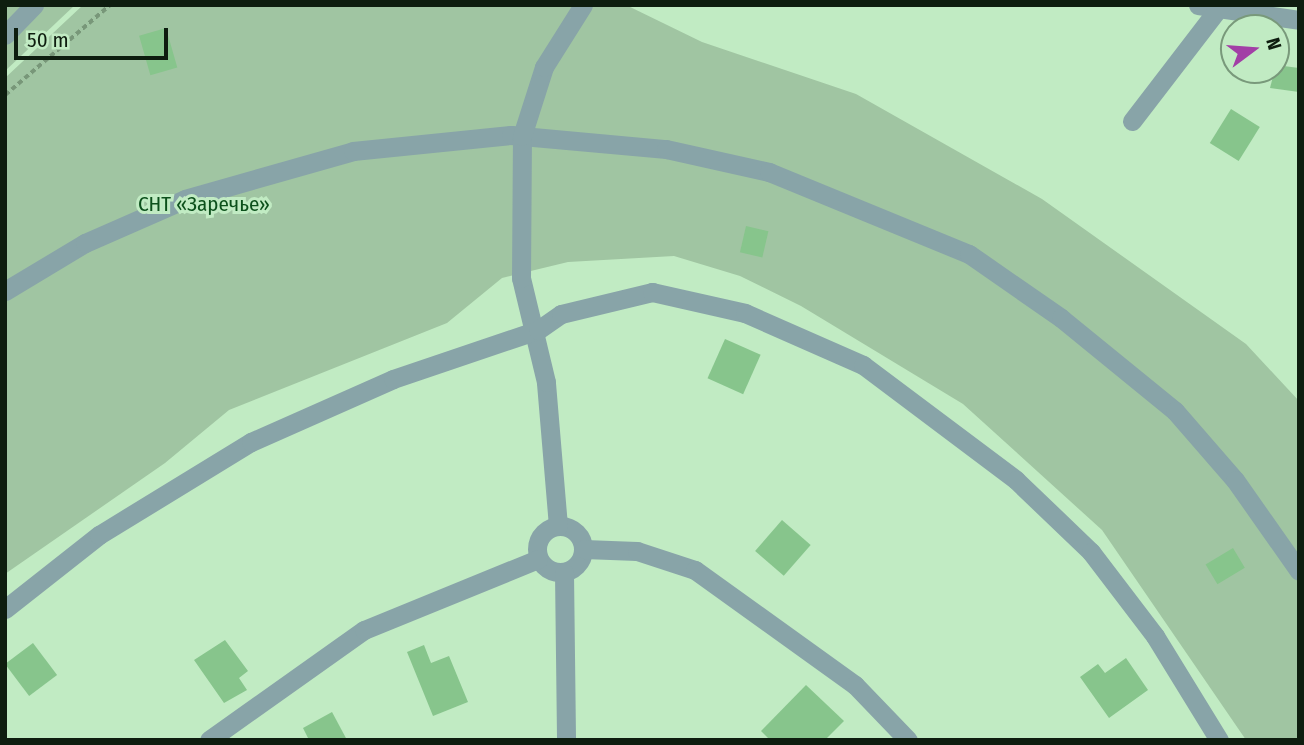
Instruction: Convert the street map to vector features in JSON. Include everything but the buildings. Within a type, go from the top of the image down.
[{"type":"street","points":[[5,35],[34,5]]},
{"type":"street","points":[[558,526],[538,330],[521,278],[522,136],[544,68],[583,5]]},
{"type":"street","points":[[1198,5],[1299,20]]},
{"type":"street","points":[[1132,121],[1220,7]]},
{"type":"street","points":[[5,292],[85,243],[247,178],[353,152],[522,136],[666,149],[769,172],[969,254],[1061,318],[1175,411],[1236,480],[1299,571]]},
{"type":"street","points":[[5,609],[99,536],[251,442],[393,379],[538,330],[561,314],[652,292],[745,313],[863,365],[1016,480],[1091,552],[1155,636],[1219,740]]},
{"type":"street","points":[[558,526],[579,535],[584,549],[580,562],[564,573]]},
{"type":"street","points":[[538,559],[540,537],[558,526]]},
{"type":"street","points":[[584,549],[637,551],[695,570],[855,685],[908,740]]},
{"type":"street","points":[[538,559],[564,573]]},
{"type":"street","points":[[209,740],[364,630],[538,559]]},
{"type":"street","points":[[564,573],[566,740]]},
{"type":"path","points":[[5,95],[110,5]]},
{"type":"green space","points":[[5,5],[75,5],[5,71]]},
{"type":"green space","name":"СНТ «Заречье»","points":[[83,5],[626,5],[702,42],[856,94],[1042,199],[1246,344],[1299,401],[1299,740],[1246,740],[1102,530],[963,404],[801,306],[740,276],[674,256],[568,262],[502,278],[447,323],[229,410],[165,463],[5,574],[5,78]]}]
